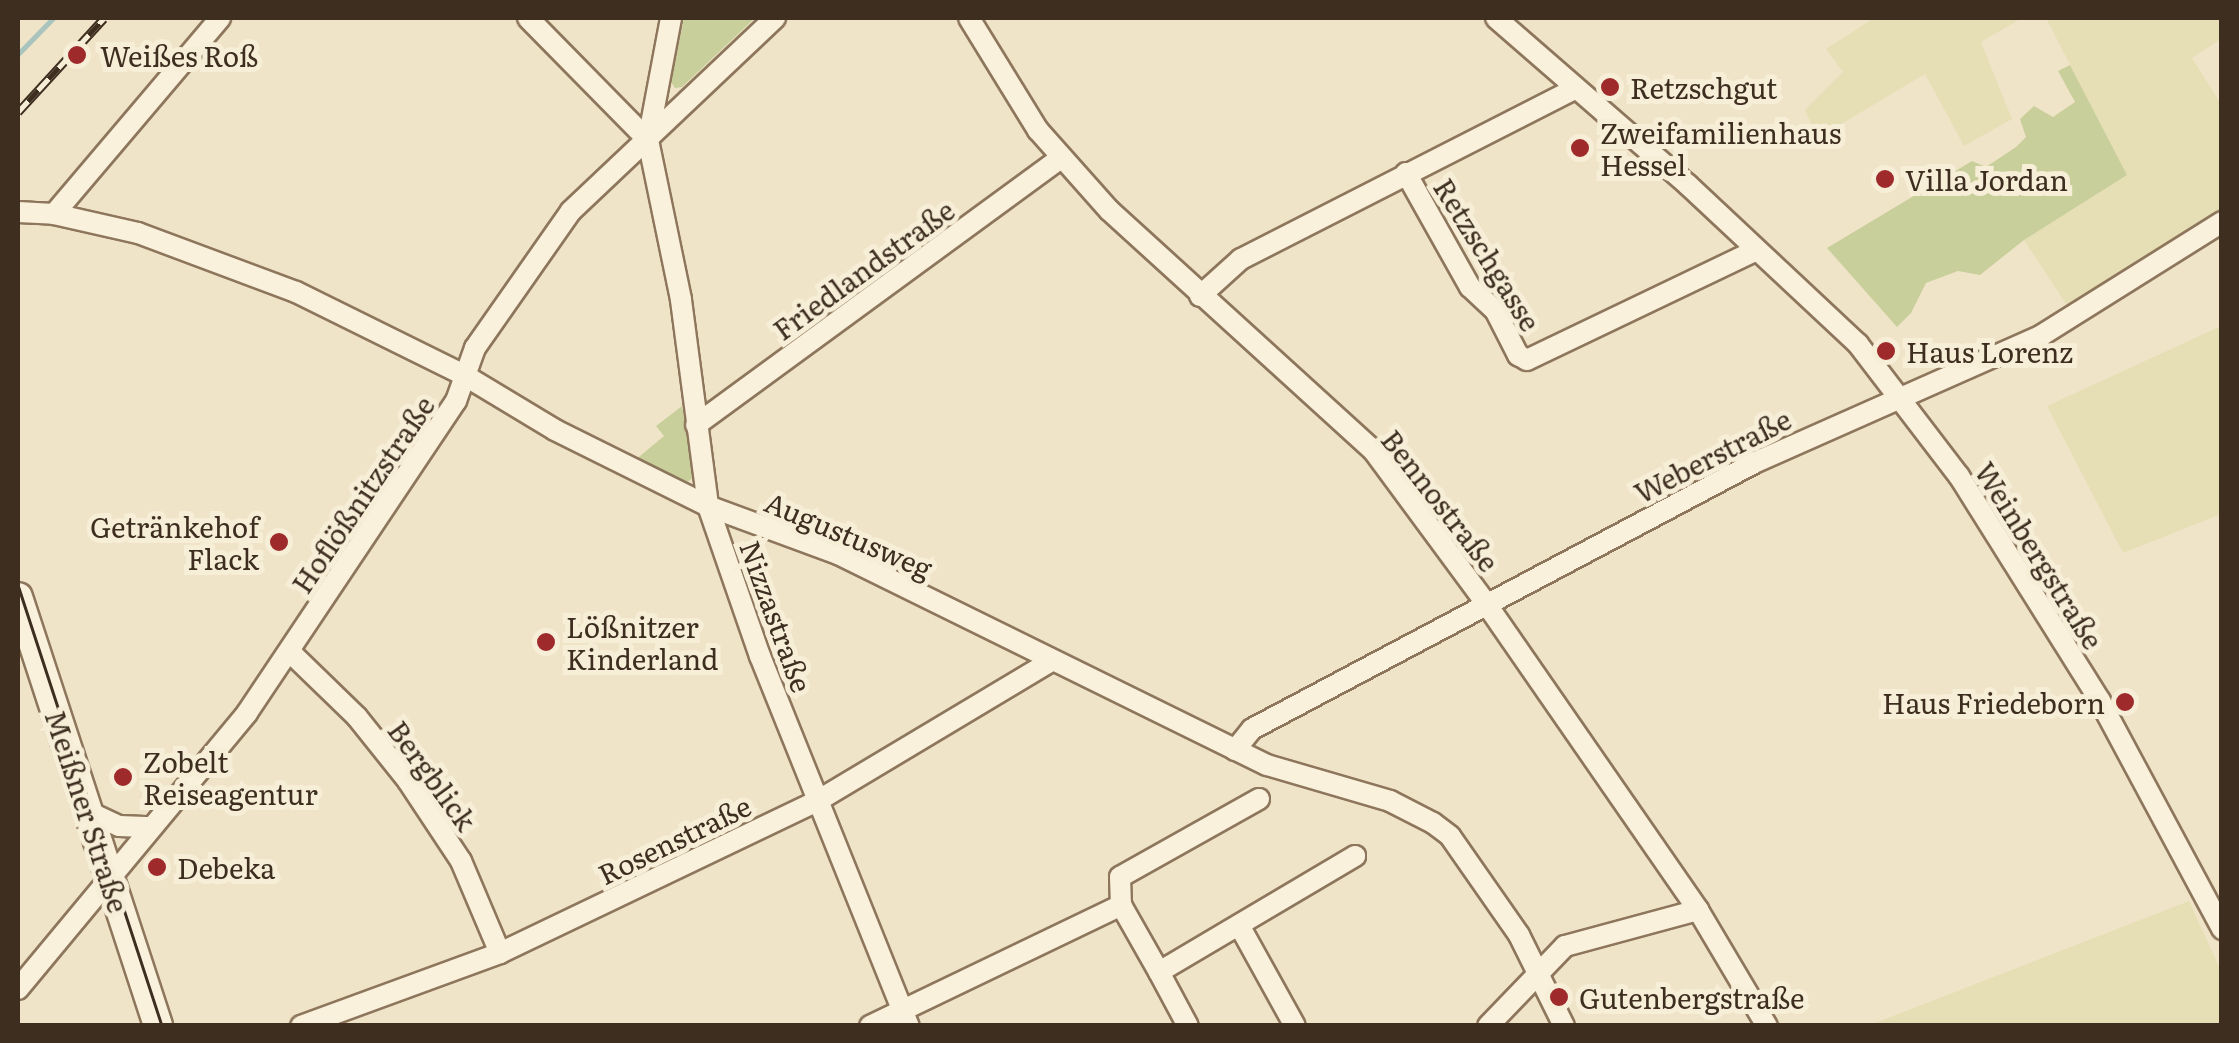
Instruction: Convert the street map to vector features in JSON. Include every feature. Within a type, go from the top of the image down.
[{"type":"main road","name":"Meißner Straße","points":[[18,597],[158,1026]]},
{"type":"street","points":[[54,214],[220,18]]},
{"type":"street","points":[[528,18],[648,140]]},
{"type":"street","points":[[648,140],[671,18]]},
{"type":"street","name":"Hoflößnitzstraße","points":[[18,989],[247,713],[456,401],[474,348],[571,211],[775,18]]},
{"type":"street","name":"Bennostraße","points":[[969,18],[1038,130],[1062,158],[1200,296],[1372,450],[1486,602],[1698,910],[1767,1026]]},
{"type":"street","name":"Weinbergstraße","points":[[1496,18],[1688,185],[1858,344],[1960,476],[2100,700],[2222,929]]},
{"type":"street","name":"Retzschgasse","points":[[1200,296],[1241,259],[1575,89]]},
{"type":"street","name":"Nizzastraße","points":[[648,140],[681,300],[708,506],[760,656],[906,1017]]},
{"type":"street","name":"Friedlandstraße","points":[[696,425],[1062,158]]},
{"type":"street","name":"Retzschgasse","points":[[1406,173],[1470,288],[1495,310],[1518,355],[1527,360],[1755,251]]},
{"type":"street","name":"Augustusweg","points":[[18,212],[54,214],[138,234],[226,263],[296,292],[464,375],[555,430],[708,506],[838,554],[1267,765],[1390,801],[1442,829],[1460,849],[1541,973],[1564,1026]]},
{"type":"street","name":"Weberstraße","points":[[1235,750],[1252,729],[1756,462],[2042,335],[2222,222]]},
{"type":"street","name":"Bergblick","points":[[289,652],[357,718],[408,781],[461,861],[500,952]]},
{"type":"street","name":"Rosenstraße","points":[[301,1026],[500,952],[819,800],[1051,660]]},
{"type":"street","points":[[1188,1026],[1120,904],[1120,877],[1259,798]]},
{"type":"street","points":[[90,812],[118,826],[152,828]]},
{"type":"street","points":[[1159,972],[1356,856]]},
{"type":"street","points":[[870,1026],[906,1017],[1120,904]]},
{"type":"street","points":[[1488,1026],[1565,946],[1698,910]]},
{"type":"street","points":[[1239,925],[1295,1026]]},
{"type":"shaded area","points":[[1874,18],[2022,18],[1981,42],[2012,119],[1964,146],[1925,74],[1818,138],[1805,110],[1843,72],[1826,49]]},
{"type":"shaded area","points":[[2046,18],[2221,18],[2221,39],[2192,58],[2221,104],[2221,212],[2070,310],[2024,240],[2127,175]]},
{"type":"shaded area","points":[[2221,326],[2221,514],[2123,553],[2047,406]]},
{"type":"shaded area","points":[[2189,901],[2221,971],[2221,1025],[1870,1025]]},
{"type":"green space","points":[[684,18],[755,18],[682,87],[675,88],[671,82]]},
{"type":"green space","points":[[2070,65],[2127,175],[2024,240],[1980,275],[1958,271],[1926,283],[1911,313],[1897,327],[1827,248],[1972,161],[1986,167],[2016,147],[2026,137],[2020,119],[2034,106],[2053,117],[2075,102],[2058,71]]},
{"type":"green space","points":[[682,406],[695,476],[685,484],[634,461],[664,436],[656,426]]},
{"type":"waterway","points":[[18,54],[53,18]]},
{"type":"tram line","points":[[18,585],[162,1026]]},
{"type":"railway","points":[[18,112],[104,18]]},
{"type":"place","name":"Weißes Roß","points":[[77,55]]},
{"type":"place","name":"Retzschgut","points":[[1610,87]]},
{"type":"place","name":"Zweifamilienhaus Hessel","points":[[1580,148]]},
{"type":"place","name":"Villa Jordan","points":[[1885,179]]},
{"type":"place","name":"Haus Lorenz","points":[[1886,351]]},
{"type":"place","name":"Getränkehof Flack","points":[[279,542]]},
{"type":"place","name":"Lößnitzer Kinderland","points":[[546,642]]},
{"type":"place","name":"Haus Friedeborn","points":[[2125,702]]},
{"type":"place","name":"Zobelt Reiseagentur","points":[[123,777]]},
{"type":"place","name":"Debeka","points":[[157,867]]},
{"type":"place","name":"Gutenbergstraße","points":[[1559,997]]}]
